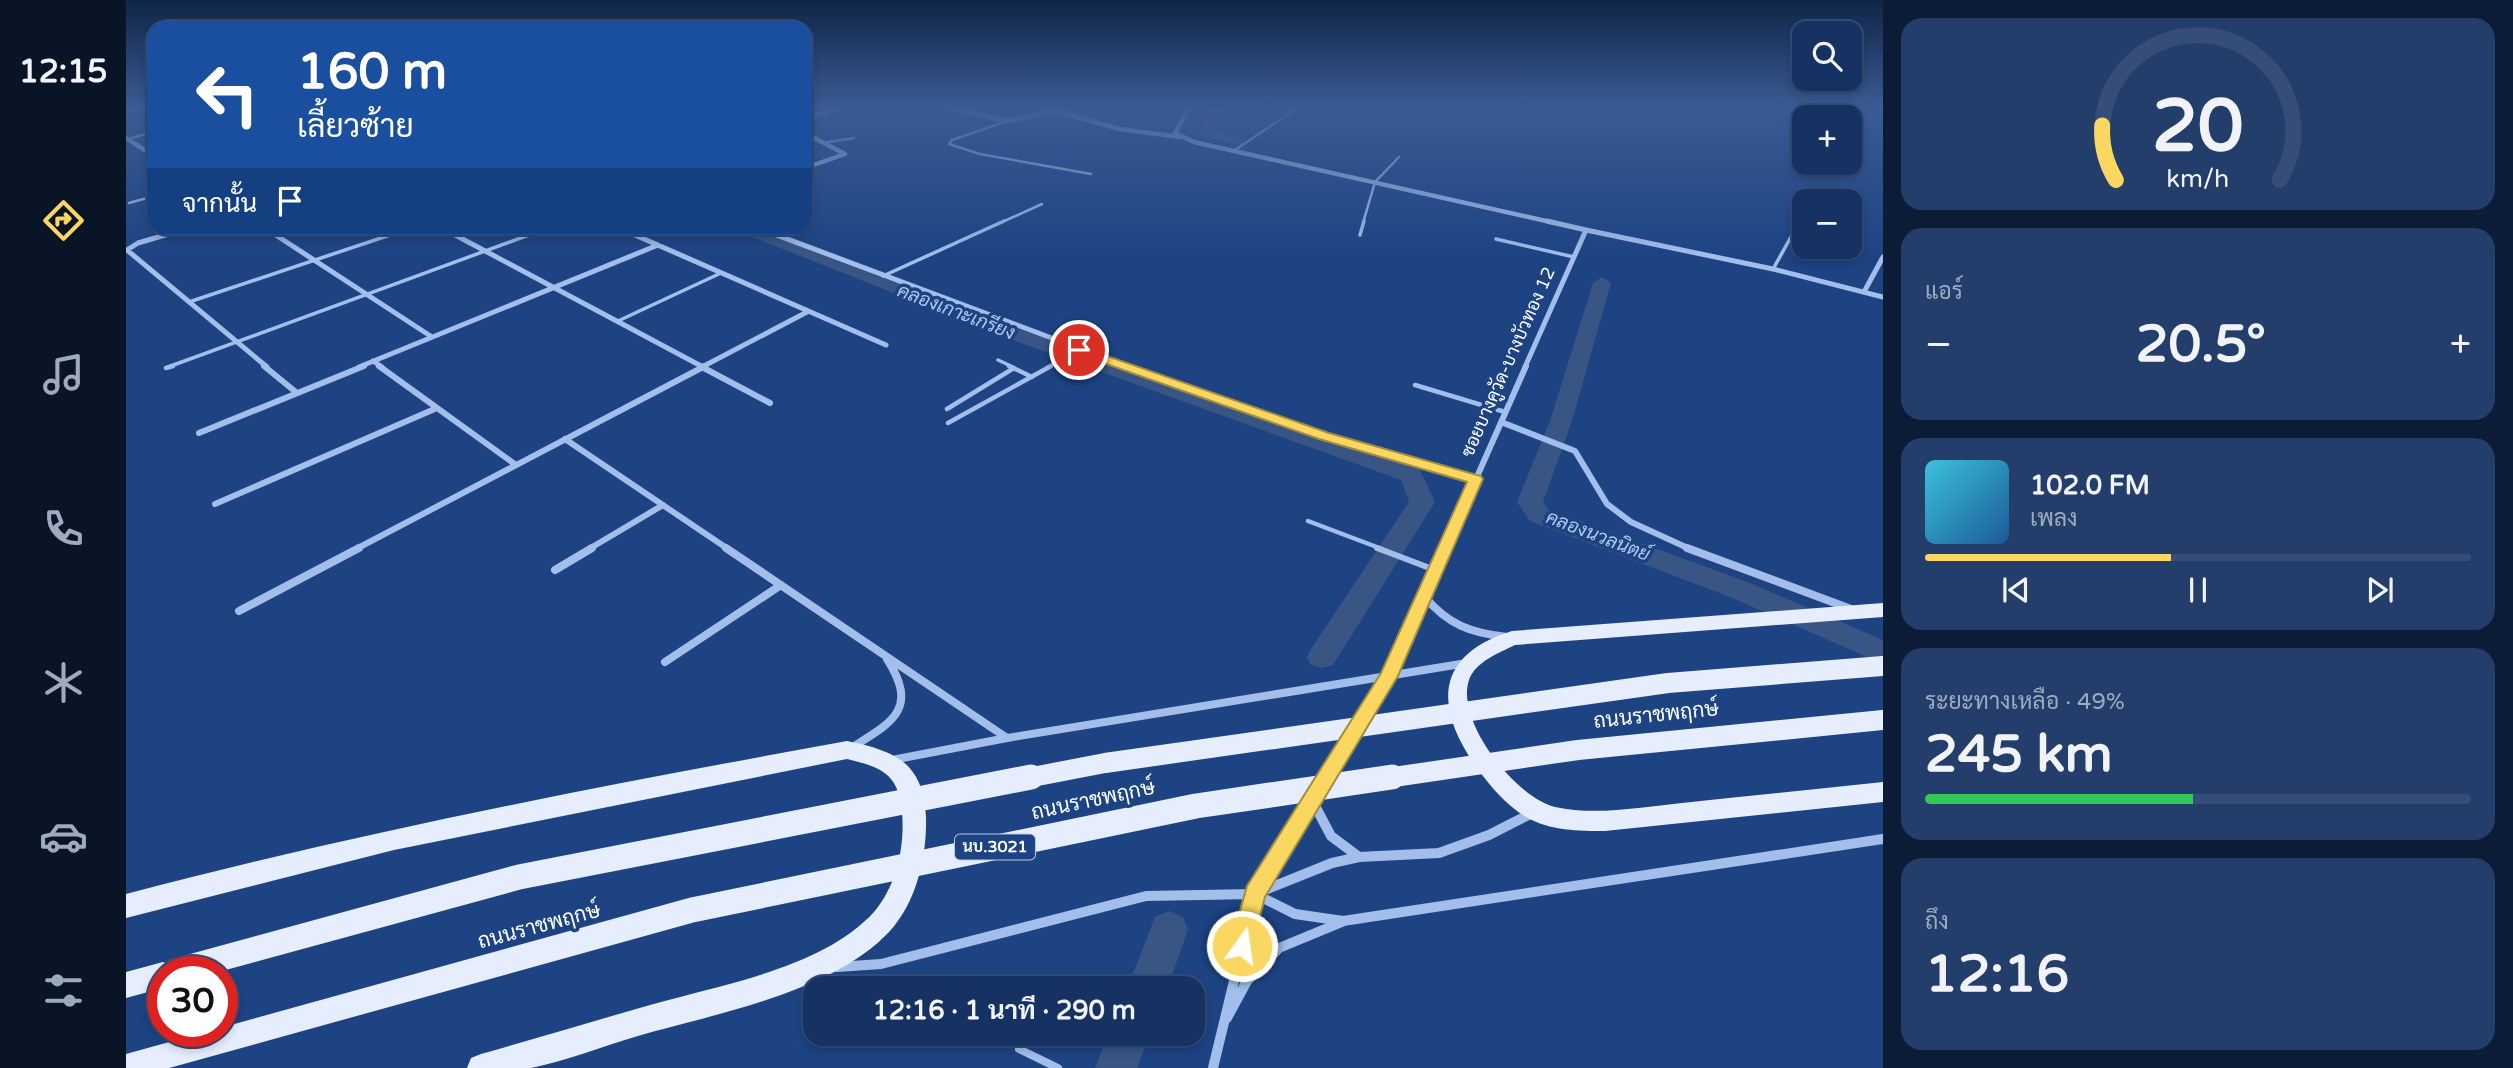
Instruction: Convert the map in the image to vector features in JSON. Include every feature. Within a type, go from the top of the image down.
[{"type":"main road","points":[[1883,610],[1512,638],[1481,653],[1469,663],[1458,681],[1457,704],[1474,749],[1502,783],[1536,811],[1572,821],[1605,821],[1883,792]]},
{"type":"main road","name":"ถนนราชพฤกษ์","points":[[230,956],[519,877],[1105,763],[1668,683],[1883,666]]},
{"type":"main road","name":"ถนนราชพฤกษ์","points":[[126,1067],[692,910],[1196,806],[1578,750],[1883,720]]},
{"type":"main road","points":[[126,906],[211,882],[523,810],[847,750],[888,761],[905,781],[915,807],[914,841],[904,890],[881,923],[847,949],[808,969],[756,988],[481,1068]]},
{"type":"main road","points":[[126,985],[147,979]]},
{"type":"street","points":[[812,166],[834,158]]},
{"type":"street","points":[[1260,158],[1773,269],[1883,297]]},
{"type":"street","name":"ซอยบางคูวัด-บางบัวทอง 12","points":[[1213,1068],[1255,894],[1389,676],[1586,230]]},
{"type":"street","points":[[165,235],[138,243],[127,250],[297,393]]},
{"type":"street","points":[[276,235],[432,337]]},
{"type":"street","points":[[455,235],[770,403]]},
{"type":"street","points":[[635,235],[886,345]]},
{"type":"street","points":[[776,235],[1077,351],[1324,436],[1475,479]]},
{"type":"street","points":[[200,433],[658,245]]},
{"type":"street","points":[[1864,292],[1883,257]]},
{"type":"street","points":[[239,611],[807,312]]},
{"type":"street","points":[[373,361],[516,465]]},
{"type":"street","points":[[215,504],[437,408]]},
{"type":"street","points":[[1501,422],[1569,447],[1579,456],[1607,504],[1631,522],[1709,558],[1858,612]]},
{"type":"street","points":[[565,439],[1007,738]]},
{"type":"street","points":[[555,570],[663,505]]},
{"type":"street","points":[[665,662],[781,585]]},
{"type":"street","points":[[1424,596],[1440,617],[1455,628],[1475,634],[1512,638]]},
{"type":"street","points":[[847,750],[886,726],[901,706],[902,684],[884,655]]},
{"type":"street","points":[[888,761],[1007,738],[1469,663]]},
{"type":"street","points":[[1312,800],[1331,836],[1359,857]]},
{"type":"street","points":[[808,969],[881,964],[1146,896],[1255,894],[1332,863],[1359,857],[1439,853],[1489,835],[1536,811]]},
{"type":"street","points":[[1222,1025],[1247,981],[1279,948],[1343,921],[1803,849],[1883,839]]},
{"type":"street","points":[[1255,894],[1295,914],[1343,921]]},
{"type":"lane","points":[[1001,158],[1091,174]]},
{"type":"lane","points":[[1360,235],[1375,182],[1398,158]]},
{"type":"lane","points":[[129,203],[147,198]]},
{"type":"lane","points":[[883,276],[1042,204]]},
{"type":"lane","points":[[189,302],[390,235]]},
{"type":"lane","points":[[166,368],[529,235]]},
{"type":"lane","points":[[1773,269],[1792,236]]},
{"type":"lane","points":[[1496,239],[1574,257]]},
{"type":"lane","points":[[618,321],[721,273]]},
{"type":"lane","points":[[948,424],[1077,351]]},
{"type":"lane","points":[[998,360],[1032,377]]},
{"type":"lane","points":[[947,409],[1014,368]]},
{"type":"lane","points":[[1415,385],[1505,412]]},
{"type":"lane","points":[[1308,521],[1435,570]]},
{"type":"lane","points":[[1019,1049],[1058,1068]]},
{"type":"waterway","name":"คลองเกาะเกรียง","points":[[756,235],[1006,331],[1411,475],[1422,502],[1322,657]]},
{"type":"waterway","name":"คลองนวลนิตย์","points":[[1602,283],[1561,421],[1530,502],[1539,515],[1740,590],[1883,653]]},
{"type":"waterway","name":"คลองเกาะเกรียง","points":[[1152,976],[1169,930]]},
{"type":"waterway","name":"คลองเกาะเกรียง","points":[[1116,1068],[1124,1046]]},
{"type":"route","points":[[1079,350],[1324,436],[1414,464],[1475,479],[1389,676],[1255,894],[1242,946]]}]
